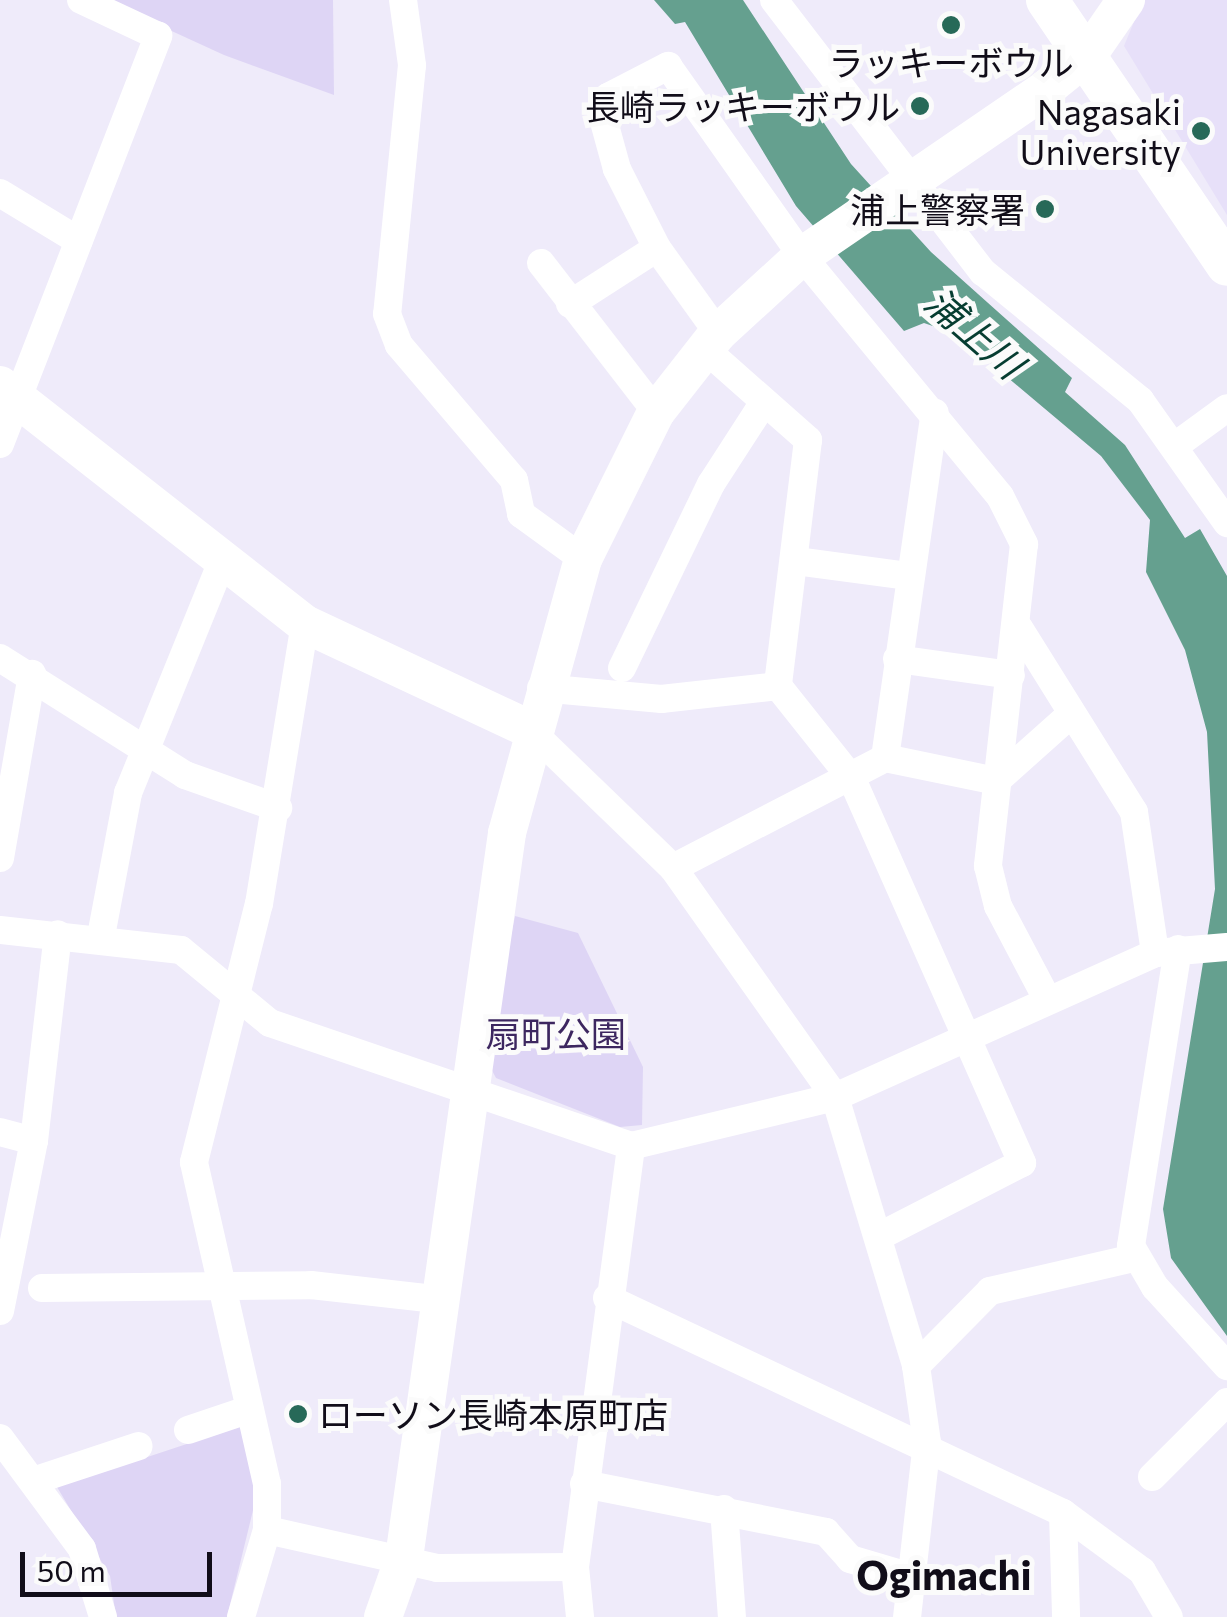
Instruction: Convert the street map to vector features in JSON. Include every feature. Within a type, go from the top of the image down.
[{"type":"main road","points":[[1046,0],[1088,54],[1227,265]]},
{"type":"street","points":[[0,444],[9,391],[80,241],[158,36],[81,0]]},
{"type":"street","points":[[404,0],[412,66],[387,314],[399,345],[514,480],[520,514],[583,559]]},
{"type":"street","points":[[774,0],[901,192],[983,272],[1178,443],[1227,523]]},
{"type":"street","points":[[383,1617],[404,1558],[465,1091],[528,729],[583,559],[656,412],[711,340],[810,253],[901,192],[1088,54],[1126,0]]},
{"type":"street","points":[[878,1237],[1022,1164],[852,779],[778,686],[812,450],[711,340],[657,248],[617,169],[602,111],[608,97],[668,66],[1000,496],[1024,544],[1018,628],[988,866],[998,906],[1048,1001]]},
{"type":"street","points":[[0,193],[80,241]]},
{"type":"street","points":[[570,304],[657,248]]},
{"type":"street","points":[[541,263],[656,412]]},
{"type":"street","points":[[9,391],[305,624],[528,729],[673,868],[835,1097],[916,1366],[927,1442],[906,1617]]},
{"type":"street","points":[[622,668],[711,484],[764,402]]},
{"type":"street","points":[[1178,443],[1227,408]]},
{"type":"street","points":[[884,758],[908,576],[936,413]]},
{"type":"street","points":[[796,561],[908,576]]},
{"type":"street","points":[[101,936],[128,793],[222,562]]},
{"type":"street","points":[[241,1617],[267,1530],[250,1409],[218,1288],[194,1162],[278,808],[305,624]]},
{"type":"street","points":[[1018,628],[1134,812],[1173,950],[1134,1258],[1227,1366]]},
{"type":"street","points":[[0,658],[32,674],[184,775],[278,808]]},
{"type":"street","points":[[898,659],[1011,675]]},
{"type":"street","points":[[0,858],[32,674]]},
{"type":"street","points":[[541,688],[661,699],[778,686]]},
{"type":"street","points":[[996,781],[1070,715]]},
{"type":"street","points":[[673,868],[852,779],[884,758],[996,781]]},
{"type":"street","points":[[0,930],[101,936],[181,950],[236,989],[270,1023],[631,1146],[835,1097],[967,1034],[1173,950],[1227,947]]},
{"type":"street","points":[[0,1311],[34,1140],[58,934]]},
{"type":"street","points":[[0,1132],[34,1140]]},
{"type":"street","points":[[580,1617],[574,1567],[607,1298],[631,1146]]},
{"type":"street","points":[[916,1366],[990,1292],[1134,1258]]},
{"type":"street","points":[[42,1288],[311,1285],[436,1299]]},
{"type":"street","points":[[607,1298],[927,1442],[1064,1513],[1142,1571],[1169,1617]]},
{"type":"street","points":[[1152,1477],[1227,1402]]},
{"type":"street","points":[[188,1430],[250,1409]]},
{"type":"street","points":[[0,1438],[36,1480],[82,1549],[103,1617]]},
{"type":"street","points":[[36,1480],[139,1446]]},
{"type":"street","points":[[584,1484],[826,1532],[850,1559],[908,1576]]},
{"type":"street","points":[[724,1509],[732,1617]]},
{"type":"street","points":[[1064,1513],[1066,1617]]},
{"type":"street","points":[[267,1530],[437,1568],[574,1567]]},
{"type":"shaded area","name":"Nagasaki University","points":[[1143,0],[1227,0],[1227,215],[1124,46]]},
{"type":"green space","points":[[104,0],[333,0],[334,95],[224,55]]},
{"type":"green space","name":"扇町公園","points":[[515,916],[578,933],[643,1067],[642,1125],[620,1127],[496,1078],[486,1059]]},
{"type":"green space","points":[[241,1426],[257,1494],[227,1617],[116,1617],[110,1576],[57,1487]]},
{"type":"water","name":"浦上川","points":[[654,0],[743,0],[851,164],[931,252],[1072,378],[1065,392],[1125,445],[1185,538],[1200,529],[1227,576],[1227,1336],[1171,1258],[1163,1209],[1215,889],[1207,732],[1185,650],[1146,572],[1150,520],[1101,456],[956,334],[924,323],[904,331],[796,206],[685,22],[675,24]]},
{"type":"place","name":"ラッキーボウル","points":[[951,25]]},
{"type":"place","name":"長崎ラッキーボウル","points":[[920,106]]},
{"type":"place","name":"Nagasaki University","points":[[1201,131]]},
{"type":"place","name":"浦上警察署","points":[[1045,209]]},
{"type":"place","name":"ローソン長崎本原町店","points":[[298,1414]]},
{"type":"district","name":"Ogimachi","points":[[944,1574]]}]
